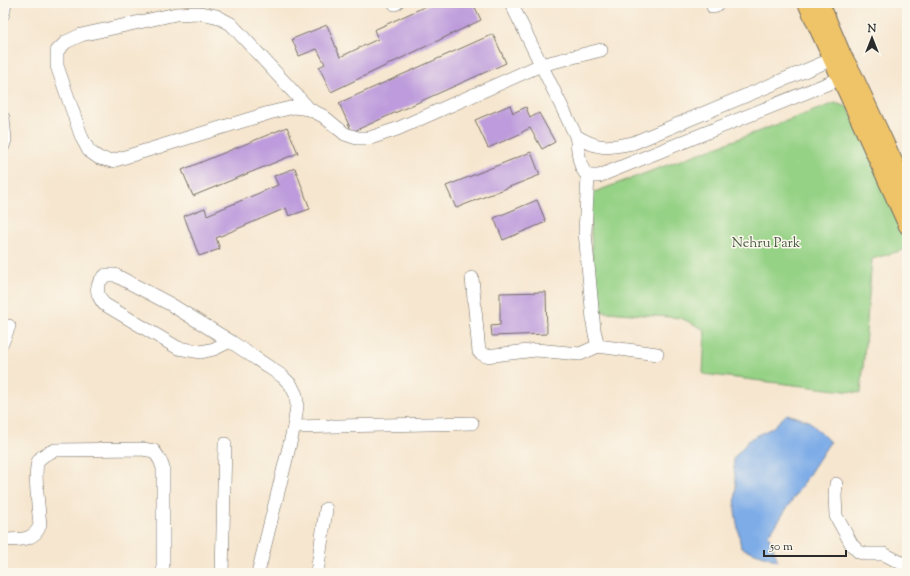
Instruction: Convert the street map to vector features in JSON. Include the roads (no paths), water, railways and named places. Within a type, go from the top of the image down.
[{"type":"main road","points":[[806,3],[907,189]]},
{"type":"main road","points":[[821,3],[837,58]]},
{"type":"main road","points":[[847,76],[907,226]]},
{"type":"street","points":[[3,14],[5,3]]},
{"type":"street","points":[[511,3],[576,136],[582,171],[588,176],[599,176],[847,76]]},
{"type":"street","points":[[309,109],[231,24],[216,16],[199,13],[176,14],[81,35],[66,42],[57,51],[57,66],[82,138],[89,151],[99,158],[112,161],[269,113],[294,107],[309,109],[323,116],[345,134],[357,138],[370,138],[397,129],[541,65],[601,50]]},
{"type":"street","points":[[576,136],[590,144],[602,147],[633,143],[837,58]]},
{"type":"street","points":[[3,118],[3,146]]},
{"type":"street","points":[[588,176],[585,232],[594,330],[598,346]]},
{"type":"street","points":[[230,341],[214,349],[201,352],[178,348],[104,304],[99,298],[97,290],[100,280],[106,275],[116,276],[170,304],[230,341],[282,376],[291,385],[296,395],[297,406],[294,427],[258,573]]},
{"type":"street","points":[[472,278],[479,352],[486,356],[536,350],[580,354],[598,346],[657,354]]},
{"type":"street","points":[[3,341],[9,326]]},
{"type":"street","points":[[294,427],[472,422]]},
{"type":"street","points":[[222,573],[225,444]]},
{"type":"street","points":[[3,540],[30,538],[38,533],[40,525],[36,471],[38,461],[46,454],[55,450],[143,449],[154,451],[163,468],[163,573]]},
{"type":"street","points":[[836,484],[834,506],[836,516],[852,545],[859,552],[866,554],[884,554],[907,566]]},
{"type":"street","points":[[317,573],[326,509]]},
{"type":"water","points":[[787,414],[809,421],[830,442],[776,525],[768,534],[778,561],[741,548],[735,511],[736,486],[733,459],[750,439],[772,428]]},
{"type":"park label","name":"Nehru Park","points":[[766,242]]}]
